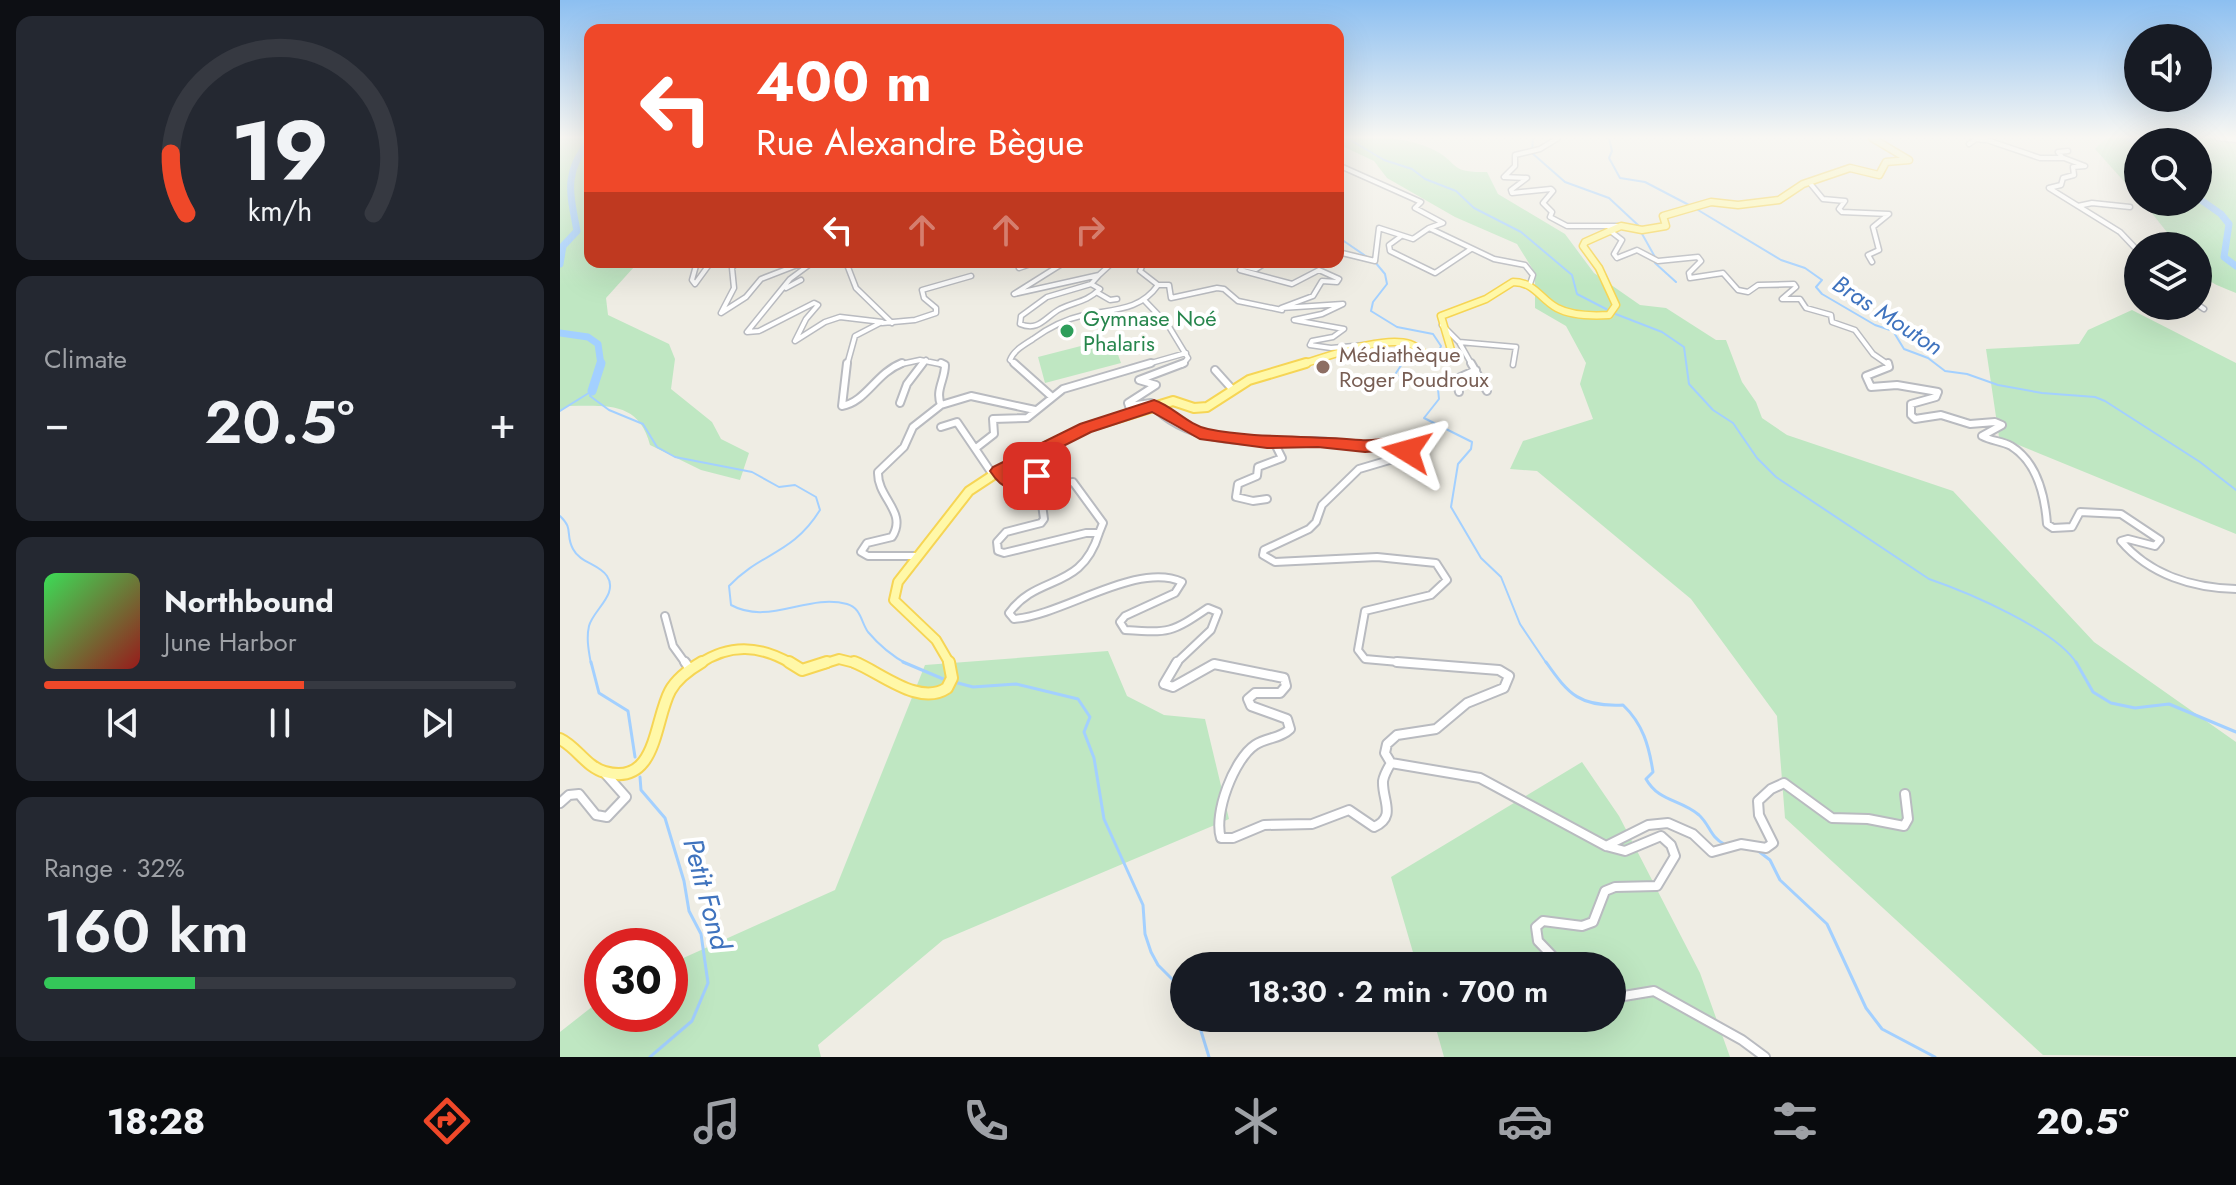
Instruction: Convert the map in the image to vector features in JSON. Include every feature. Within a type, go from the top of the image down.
[{"type":"main road","points":[[560,739],[570,744],[586,763],[603,771],[622,774],[642,764],[647,758],[669,692],[690,669],[718,651],[736,647],[777,655],[802,670],[843,658],[920,693],[932,694],[951,682],[951,664],[934,638],[894,600],[895,589],[916,556],[958,509],[969,491],[996,473],[1085,428],[1176,401],[1202,409],[1249,380],[1365,345],[1411,344],[1431,360],[1439,361],[1448,357],[1451,350],[1442,325],[1443,314],[1486,299],[1508,283],[1519,281],[1530,284],[1557,309],[1609,315],[1616,305],[1597,263],[1583,246],[1618,226],[1640,230],[1666,226],[1665,214],[1685,208],[1781,199],[1800,187]]},
{"type":"street","points":[[1344,254],[1372,261],[1379,228],[1388,229],[1400,237],[1416,239],[1429,228],[1443,223],[1415,208],[1421,202],[1388,187]]},
{"type":"street","points":[[1515,187],[1512,193],[1551,189],[1553,191],[1543,203],[1552,212],[1550,217],[1567,226],[1618,226]]},
{"type":"street","points":[[1813,187],[1823,199],[1845,201],[1839,209],[1842,212],[1889,214],[1873,227],[1879,250],[1868,255],[1872,262]]},
{"type":"street","points":[[2052,187],[2049,188],[2124,236]]},
{"type":"street","points":[[2078,206],[2092,203],[2124,206]]},
{"type":"street","points":[[1429,228],[1499,261],[1525,265],[1534,278],[1530,284]]},
{"type":"street","points":[[1609,230],[1622,240],[1614,254],[1617,258],[1637,250],[1658,261],[1698,257],[1701,261],[1689,273],[1690,278],[1723,273],[1738,290],[1748,292],[1758,285],[1794,284],[1796,287],[1782,299],[1800,299],[1806,308],[1831,315],[1832,322],[1855,330],[1873,354],[1888,362],[1889,367],[1866,376],[1871,387],[1897,385],[1938,392],[1936,397],[1911,404],[1911,415],[1915,419],[1941,415],[1970,424],[1995,422],[2002,425],[1982,436],[2011,446],[2033,465],[2047,511],[2047,524],[2053,528],[2072,527],[2080,512],[2121,514],[2153,531],[2160,540],[2159,544],[2149,546],[2128,539],[2121,541],[2154,570],[2173,578],[2236,589]]},
{"type":"street","points":[[1400,237],[1389,245],[1390,251],[1432,273],[1442,272],[1462,251],[1475,250]]},
{"type":"street","points":[[695,268],[692,280],[695,284],[707,268]]},
{"type":"street","points":[[732,268],[735,287],[721,313],[746,297],[761,279],[789,268]]},
{"type":"street","points":[[804,268],[793,276],[748,333],[759,331],[816,302],[818,305],[806,319],[795,341],[823,323],[842,316],[892,323],[936,313],[936,308],[921,291],[971,276]]},
{"type":"street","points":[[848,268],[856,288],[892,323]]},
{"type":"street","points":[[1055,268],[1014,294],[1099,275]]},
{"type":"street","points":[[1091,284],[1107,268]]},
{"type":"street","points":[[1141,268],[1140,271],[1158,285],[1169,285],[1171,298],[1217,288],[1224,289],[1238,301],[1282,310],[1342,303],[1340,307],[1299,317],[1294,322],[1344,329],[1333,337],[1312,341],[1311,346],[1336,348],[1365,345]]},
{"type":"street","points":[[1242,268],[1240,270],[1292,284],[1308,272],[1320,270],[1339,279],[1337,282],[1322,281],[1313,296],[1284,306],[1282,310]]},
{"type":"street","points":[[781,291],[801,280]]},
{"type":"street","points":[[1091,284],[1099,286],[1098,293],[1082,303],[1058,310],[1038,325],[1027,327],[1020,324],[1021,316],[1047,297],[1091,284]]},
{"type":"street","points":[[1051,396],[1014,367],[1010,357],[1040,332],[1093,313],[1124,311],[1145,301],[1158,285]]},
{"type":"street","points":[[1098,293],[1110,300],[1117,299]]},
{"type":"street","points":[[1145,301],[1168,325],[1188,360],[1183,365],[1139,380],[1156,385],[1128,403],[1129,406],[1149,403],[1200,434],[1274,442],[1318,441],[1365,446],[1401,443],[1405,446],[1407,451],[1403,456],[1359,469],[1322,505],[1316,522],[1309,529],[1264,550],[1263,555],[1275,562],[1369,559],[1436,563],[1447,580],[1442,590],[1423,600],[1375,605],[1365,611],[1358,650],[1365,659],[1499,670],[1509,676],[1504,688],[1467,703],[1436,729],[1397,735],[1387,744],[1385,753],[1391,763],[1480,778],[1606,846],[1625,851],[1653,836],[1664,836],[1672,842],[1675,856],[1657,886],[1615,887],[1605,891],[1593,922],[1582,926],[1543,921],[1536,927],[1538,941],[1549,952]]},
{"type":"street","points":[[1082,303],[1093,313]]},
{"type":"street","points":[[882,323],[860,331],[853,340],[840,403],[845,406],[861,397],[887,370],[908,362],[926,360],[945,365],[946,371],[938,385],[941,405]]},
{"type":"street","points":[[1442,325],[1459,342],[1487,391]]},
{"type":"street","points":[[1459,342],[1516,347],[1513,366]]},
{"type":"street","points":[[976,448],[994,434],[993,419],[1027,418],[1063,389],[1186,353]]},
{"type":"street","points":[[900,403],[907,384],[926,360]]},
{"type":"street","points":[[1215,370],[1233,390]]},
{"type":"street","points":[[1459,392],[1456,379],[1476,370]]},
{"type":"street","points":[[916,556],[868,556],[861,552],[867,543],[892,537],[900,524],[900,517],[877,484],[878,472],[904,447],[913,427],[941,405],[975,396],[1035,410]]},
{"type":"street","points":[[941,427],[957,422],[996,473],[1010,484],[1037,476],[1058,484],[1073,482],[1103,523],[1095,546],[1075,573],[1020,599],[1010,609],[1011,617],[1027,620],[1085,602],[1142,576],[1177,577],[1182,582],[1175,593],[1125,616],[1120,622],[1125,630],[1165,633],[1174,631],[1208,608],[1218,612],[1214,626],[1167,671],[1164,684],[1173,687],[1210,666],[1222,664],[1281,675],[1286,682],[1285,690],[1280,693],[1255,693],[1248,699],[1251,706],[1287,719],[1290,729],[1283,736],[1255,745],[1238,768],[1219,813],[1216,827],[1221,838],[1233,838],[1264,825],[1312,824],[1349,810],[1374,827],[1378,826],[1388,814],[1383,779],[1391,763]]},
{"type":"street","points":[[1267,499],[1245,501],[1236,497],[1235,490],[1238,484],[1257,476],[1258,467],[1282,458],[1274,442]]},
{"type":"street","points":[[1044,478],[1041,523],[1006,532],[997,542],[998,551],[1004,553],[1094,531],[1099,533]]},
{"type":"street","points":[[665,616],[673,646],[690,669]]},
{"type":"street","points":[[560,803],[569,795],[579,794],[595,816],[604,819],[612,816],[626,797],[603,771]]},
{"type":"street","points":[[1606,846],[1628,838],[1647,822],[1655,822],[1693,834],[1712,852],[1741,844],[1766,848],[1773,843],[1760,825],[1757,800],[1763,790],[1784,783],[1832,818],[1868,819],[1904,826],[1908,819],[1905,794]]},
{"type":"street","points":[[1626,996],[1654,991],[1731,1033],[1765,1057]]},
{"type":"green space","points":[[560,187],[584,187],[584,268],[633,268],[606,298],[608,315],[669,344],[675,359],[671,389],[712,422],[721,439],[749,453],[740,480],[701,470],[650,445],[638,420],[619,409],[568,406],[560,411]]},
{"type":"green space","points":[[1403,187],[1495,187],[1498,194],[1565,234],[1594,273],[1640,305],[1666,308],[1716,340],[1726,340],[1742,382],[1756,402],[1762,418],[1787,435],[1953,491],[2094,642],[2236,742],[2236,1057],[2043,1055],[1785,818],[1777,716],[1691,599],[1537,471],[1510,469],[1523,441],[1593,419],[1580,384],[1586,363],[1566,326],[1535,308],[1535,273],[1517,244],[1455,217]]},
{"type":"green space","points":[[2212,187],[2236,187],[2236,293],[2212,282],[2212,232],[2167,232],[2154,216],[2212,216]]},
{"type":"green space","points":[[2124,314],[2124,320],[2152,320],[2236,363],[2236,534],[1999,437],[1986,349],[2079,344],[2088,330]]},
{"type":"green space","points":[[1112,338],[1121,363],[1045,383],[1038,357]]},
{"type":"green space","points":[[1108,651],[1127,696],[1164,715],[1205,719],[1229,819],[943,940],[818,1045],[821,1057],[560,1057],[560,1032],[584,1013],[584,1032],[688,1032],[688,956],[835,890],[925,665]]},
{"type":"green space","points":[[1582,762],[1619,816],[1700,973],[1730,1057],[1444,1057],[1437,1032],[1626,1032],[1626,952],[1413,952],[1391,877]]},
{"type":"waterway","points":[[560,264],[563,246],[577,231],[571,187]]},
{"type":"waterway","points":[[1447,187],[1456,191],[1474,208],[1521,232],[1572,275],[1577,294],[1608,310]]},
{"type":"waterway","points":[[1580,187],[1609,198],[1639,226]]},
{"type":"waterway","name":"Bras Mouton","points":[[1655,187],[1689,205]]},
{"type":"waterway","points":[[2212,208],[2229,224],[2224,257],[2236,266]]},
{"type":"waterway","name":"Bras Mouton","points":[[1698,210],[1781,260],[1805,268],[1822,280],[1816,287],[1822,294],[1875,325],[1893,331],[1904,349],[1928,358],[1945,371],[1967,374],[1998,385],[2042,393],[2095,397],[2105,401],[2200,462],[2236,490]]},
{"type":"waterway","points":[[1641,232],[1655,257]]},
{"type":"waterway","points":[[1344,241],[1370,259]]},
{"type":"waterway","points":[[1375,262],[1385,274],[1387,284],[1373,302],[1371,311],[1397,327],[1433,334],[1441,346],[1437,356]]},
{"type":"waterway","points":[[1655,263],[1676,282]]},
{"type":"waterway","points":[[1613,313],[1662,332],[1684,347],[1689,384],[1713,410],[1733,423],[1757,458],[1776,477],[1929,579],[2010,614],[2051,638],[2077,664]]},
{"type":"waterway","points":[[560,333],[588,337],[598,344],[601,364]]},
{"type":"waterway","points":[[1427,363],[1404,361],[1394,376],[1416,379],[1438,389],[1439,399],[1424,418],[1472,442],[1471,449],[1458,464],[1451,507],[1481,558],[1501,577],[1520,624],[1547,664]]},
{"type":"waterway","points":[[592,391],[601,364]]},
{"type":"waterway","points":[[560,411],[592,391],[590,396],[609,410],[643,424],[657,447],[675,457],[752,472],[779,487],[795,485],[816,497],[820,510],[809,525],[787,545],[753,566],[729,586],[731,605],[745,611],[760,612],[818,602],[847,604],[858,612],[868,632],[905,663]]},
{"type":"waterway","name":"Petit Fond","points":[[560,516],[567,525],[576,554],[604,572],[610,583],[608,596],[589,626],[591,664]]},
{"type":"waterway","name":"Petit Fond","points":[[591,662],[599,693],[628,711],[635,757]]},
{"type":"waterway","points":[[1546,662],[1577,697],[1596,704],[1623,705],[1636,720],[1647,744],[1653,772],[1646,779],[1651,786],[1699,815],[1724,844]]},
{"type":"waterway","points":[[2076,662],[2093,692],[2111,703],[2135,708],[2169,704],[2236,732]]},
{"type":"waterway","points":[[905,663],[948,681]]},
{"type":"waterway","points":[[954,682],[973,687],[1016,684],[1078,699],[1090,717],[1084,732],[1094,758],[1104,819],[1143,905],[1145,934],[1151,952],[1170,977]]},
{"type":"waterway","name":"Petit Fond","points":[[640,777],[641,790],[665,818],[684,881],[689,911],[701,934],[708,983],[692,1021],[650,1057]]},
{"type":"waterway","points":[[1757,850],[1770,860],[1780,880],[1827,924],[1866,1008],[1882,1029],[1935,1057]]},
{"type":"waterway","points":[[1201,1032],[1209,1057]]},
{"type":"place","name":"Gymnase Noé Phalaris","points":[[1067,331]]},
{"type":"place","name":"Médiathèque Roger Poudroux","points":[[1323,367]]},
{"type":"route","points":[[1037,476],[1010,484],[999,471],[1085,428],[1154,406],[1200,434],[1267,442],[1297,440],[1365,446],[1401,443],[1407,451]]}]
